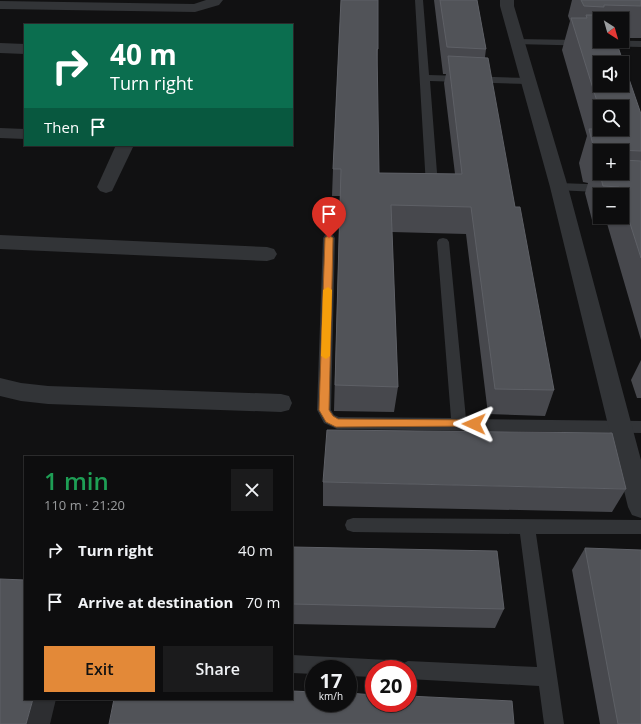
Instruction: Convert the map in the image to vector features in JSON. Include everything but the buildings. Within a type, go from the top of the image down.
[{"type":"street","points":[[0,5],[34,2],[195,8],[216,0]]},
{"type":"street","points":[[507,0],[507,6],[560,192],[641,507]]},
{"type":"street","points":[[0,48],[24,49]]},
{"type":"street","points":[[0,133],[24,134]]},
{"type":"street","points":[[106,187],[125,146]]},
{"type":"street","points":[[0,242],[267,254]]},
{"type":"street","points":[[0,387],[48,395],[280,403]]},
{"type":"lane","points":[[418,0],[432,186]]},
{"type":"lane","points":[[517,42],[641,44]]},
{"type":"lane","points":[[424,78],[528,81]]},
{"type":"lane","points":[[560,192],[641,190]]},
{"type":"lane","points":[[560,192],[593,196]]},
{"type":"lane","points":[[629,197],[641,198]]},
{"type":"lane","points":[[329,238],[324,410],[329,419],[336,423],[459,423],[641,427]]},
{"type":"lane","points":[[443,242],[459,423]]},
{"type":"lane","points":[[353,525],[641,527]]},
{"type":"lane","points":[[527,527],[554,724]]},
{"type":"lane","points":[[293,664],[365,668]]},
{"type":"lane","points":[[417,670],[547,677]]},
{"type":"slow traffic","points":[[326,356],[328,290]]},
{"type":"route","points":[[329,238],[324,410],[329,419],[336,423],[474,424]]}]
